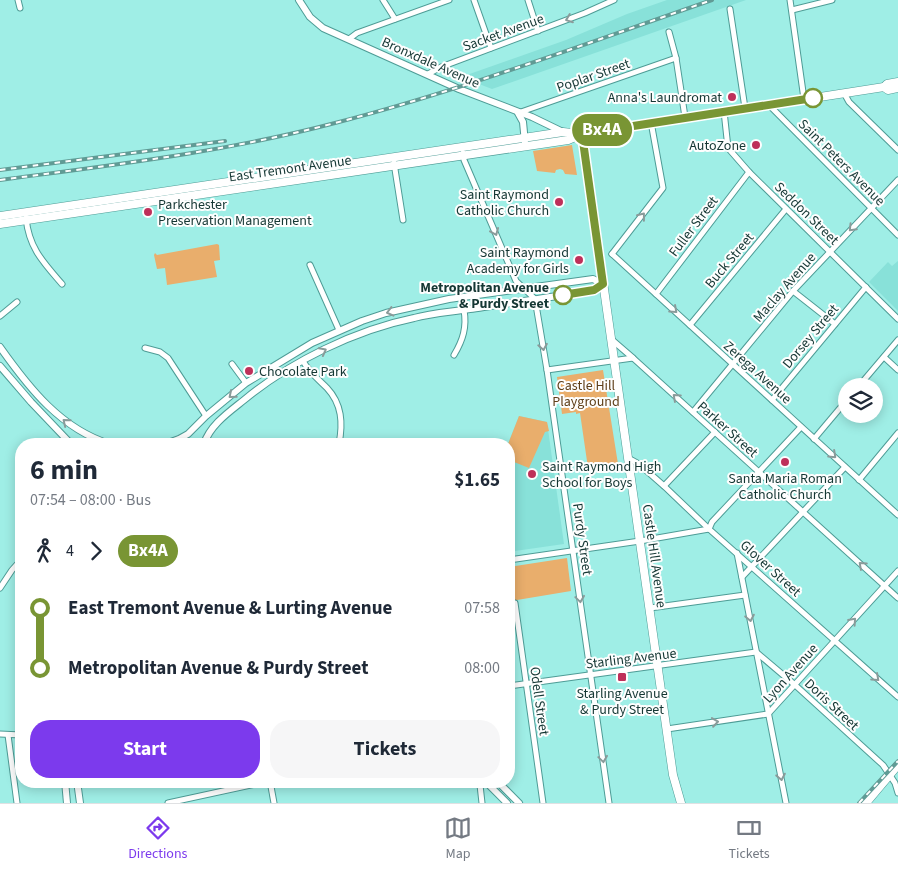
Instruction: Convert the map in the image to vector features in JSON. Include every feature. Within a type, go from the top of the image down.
[{"type":"main road","name":"East Tremont Avenue","points":[[0,224],[26,216],[129,200],[525,142],[568,140],[582,134],[844,94],[884,87],[887,84],[898,82]]},
{"type":"main road","name":"East Tremont Avenue","points":[[884,87],[888,90],[898,88]]},
{"type":"main road","name":"East Tremont Avenue","points":[[525,142],[564,132],[582,134]]},
{"type":"main road","name":"Castle Hill Avenue","points":[[582,134],[673,775],[681,803]]},
{"type":"main road","name":"East Tremont Avenue","points":[[0,216],[26,216]]},
{"type":"main road","points":[[866,803],[898,766]]},
{"type":"main road","points":[[673,775],[675,803]]},
{"type":"street","points":[[18,0],[20,8]]},
{"type":"street","name":"Bronxdale Avenue","points":[[299,0],[316,24],[564,132]]},
{"type":"street","points":[[383,0],[394,19]]},
{"type":"street","points":[[349,39],[357,33],[449,0]]},
{"type":"street","points":[[474,0],[491,48]]},
{"type":"street","points":[[528,0],[538,31]]},
{"type":"street","points":[[600,0],[604,6]]},
{"type":"street","name":"Sacket Avenue","points":[[428,74],[441,66],[604,6],[614,0]]},
{"type":"street","points":[[790,0],[804,99]]},
{"type":"street","points":[[792,10],[832,0]]},
{"type":"street","points":[[730,9],[745,108]]},
{"type":"street","points":[[668,32],[676,58],[685,117]]},
{"type":"street","name":"Poplar Street","points":[[518,113],[676,58]]},
{"type":"street","points":[[844,94],[898,150]]},
{"type":"street","name":"Saint Peters Avenue","points":[[769,105],[898,235]]},
{"type":"street","name":"Seddon Street","points":[[724,111],[728,148],[749,172],[898,320]]},
{"type":"street","points":[[518,113],[523,122],[525,142]]},
{"type":"street","points":[[599,257],[612,254],[663,188],[651,122]]},
{"type":"street","points":[[462,151],[516,281],[535,299]]},
{"type":"street","points":[[394,161],[403,220]]},
{"type":"street","name":"Fuller Street","points":[[656,294],[749,172]]},
{"type":"street","name":"Maclay Avenue","points":[[692,412],[794,291],[898,180]]},
{"type":"street","name":"Buck Street","points":[[690,324],[786,209]]},
{"type":"street","points":[[26,216],[27,232],[36,252],[62,284]]},
{"type":"street","name":"Zerega Avenue","points":[[612,254],[898,515]]},
{"type":"street","points":[[310,265],[339,330]]},
{"type":"street","points":[[181,438],[188,434],[246,382],[312,343],[339,330],[378,316],[449,299],[593,279],[603,284],[594,290],[412,318],[344,340],[279,374],[222,418],[207,434],[206,438]]},
{"type":"street","name":"Dorsey Street","points":[[772,400],[866,287]]},
{"type":"street","points":[[794,291],[835,324]]},
{"type":"street","name":"Purdy Street","points":[[535,299],[547,370],[609,803]]},
{"type":"street","points":[[0,316],[17,302]]},
{"type":"street","points":[[410,308],[412,318]]},
{"type":"street","points":[[454,355],[463,340],[465,328],[464,310]]},
{"type":"street","name":"Parker Street","points":[[611,339],[898,598]]},
{"type":"street","points":[[866,378],[898,340]]},
{"type":"street","points":[[0,347],[38,395],[72,427],[93,438]]},
{"type":"street","points":[[145,348],[160,352],[168,358],[206,416]]},
{"type":"street","points":[[884,357],[898,370]]},
{"type":"street","points":[[547,370],[632,358]]},
{"type":"street","points":[[303,361],[308,369],[332,394],[339,408],[342,425],[341,438]]},
{"type":"street","points":[[232,364],[246,382]]},
{"type":"street","points":[[0,366],[65,438]]},
{"type":"street","points":[[274,366],[279,374]]},
{"type":"street","points":[[31,402],[38,395]]},
{"type":"street","points":[[814,439],[838,410]]},
{"type":"street","points":[[515,558],[640,541],[709,529],[712,522],[801,427]]},
{"type":"street","points":[[664,486],[715,432]]},
{"type":"street","points":[[859,480],[898,433]]},
{"type":"street","name":"Glover Street","points":[[628,458],[664,486],[709,529],[898,697]]},
{"type":"street","points":[[742,577],[845,467]]},
{"type":"street","points":[[737,553],[786,803]]},
{"type":"street","points":[[0,588],[15,567]]},
{"type":"street","name":"Lyon Avenue","points":[[667,729],[768,714],[898,571]]},
{"type":"street","points":[[650,608],[745,595]]},
{"type":"street","name":"Odell Street","points":[[515,603],[543,803]]},
{"type":"street","name":"Starling Avenue","points":[[515,685],[756,652]]},
{"type":"street","name":"Doris Street","points":[[756,652],[883,765],[890,774]]},
{"type":"street","points":[[0,734],[15,735]]},
{"type":"street","points":[[8,735],[15,788]]},
{"type":"street","points":[[890,774],[898,793]]},
{"type":"street","points":[[15,788],[17,803]]},
{"type":"street","points":[[66,788],[67,803]]},
{"type":"street","points":[[78,788],[80,803]]},
{"type":"street","points":[[168,803],[238,788]]},
{"type":"street","points":[[271,788],[274,803]]},
{"type":"street","points":[[480,788],[482,803]]},
{"type":"street","points":[[491,788],[507,803]]},
{"type":"street","points":[[504,788],[519,803]]},
{"type":"shaded area","points":[[667,0],[746,0],[492,89],[461,77],[566,40],[627,14]]},
{"type":"shaded area","points":[[898,261],[898,311],[869,282],[888,262],[892,266]]},
{"type":"shaded area","name":"Saint Raymond High School for Boys","points":[[519,416],[547,422],[564,544],[515,551],[515,438],[510,438]]},
{"type":"green space","points":[[572,145],[577,175],[565,174],[560,169],[556,170],[555,173],[537,171],[533,151]]},
{"type":"green space","points":[[219,245],[220,260],[214,261],[217,277],[167,285],[165,268],[157,269],[155,253],[157,255]]},
{"type":"green space","name":"Castle Hill Playground","points":[[603,370],[618,464],[588,468],[580,413],[562,414],[557,377]]},
{"type":"green space","points":[[519,416],[547,422],[549,431],[545,432],[529,468],[515,462],[515,438],[510,438]]},
{"type":"green space","points":[[567,558],[571,591],[515,600],[515,566]]},
{"type":"railway","points":[[0,180],[210,150],[335,123],[478,81],[712,0]]},
{"type":"railway","points":[[0,170],[225,141]]},
{"type":"railway","points":[[859,803],[898,761]]},
{"type":"bus line","name":"Bx4A","points":[[563,295],[594,290],[603,284],[582,134],[813,98]]},
{"type":"place","name":"Anna's Laundromat","points":[[732,97]]},
{"type":"place","name":"AutoZone","points":[[756,145]]},
{"type":"place","name":"Saint Raymond Catholic Church","points":[[559,202]]},
{"type":"place","name":"Parkchester Preservation Management","points":[[148,212]]},
{"type":"place","name":"Saint Raymond Academy for Girls","points":[[579,260]]},
{"type":"place","name":"Metropolitan Avenue & Purdy Street","points":[[563,295]]},
{"type":"place","name":"Chocolate Park","points":[[249,371]]},
{"type":"place","name":"Santa Maria Roman Catholic Church","points":[[785,462]]},
{"type":"place","name":"Saint Raymond High School for Boys","points":[[532,474]]},
{"type":"place","name":"Starling Avenue & Purdy Street","points":[[622,677]]}]
